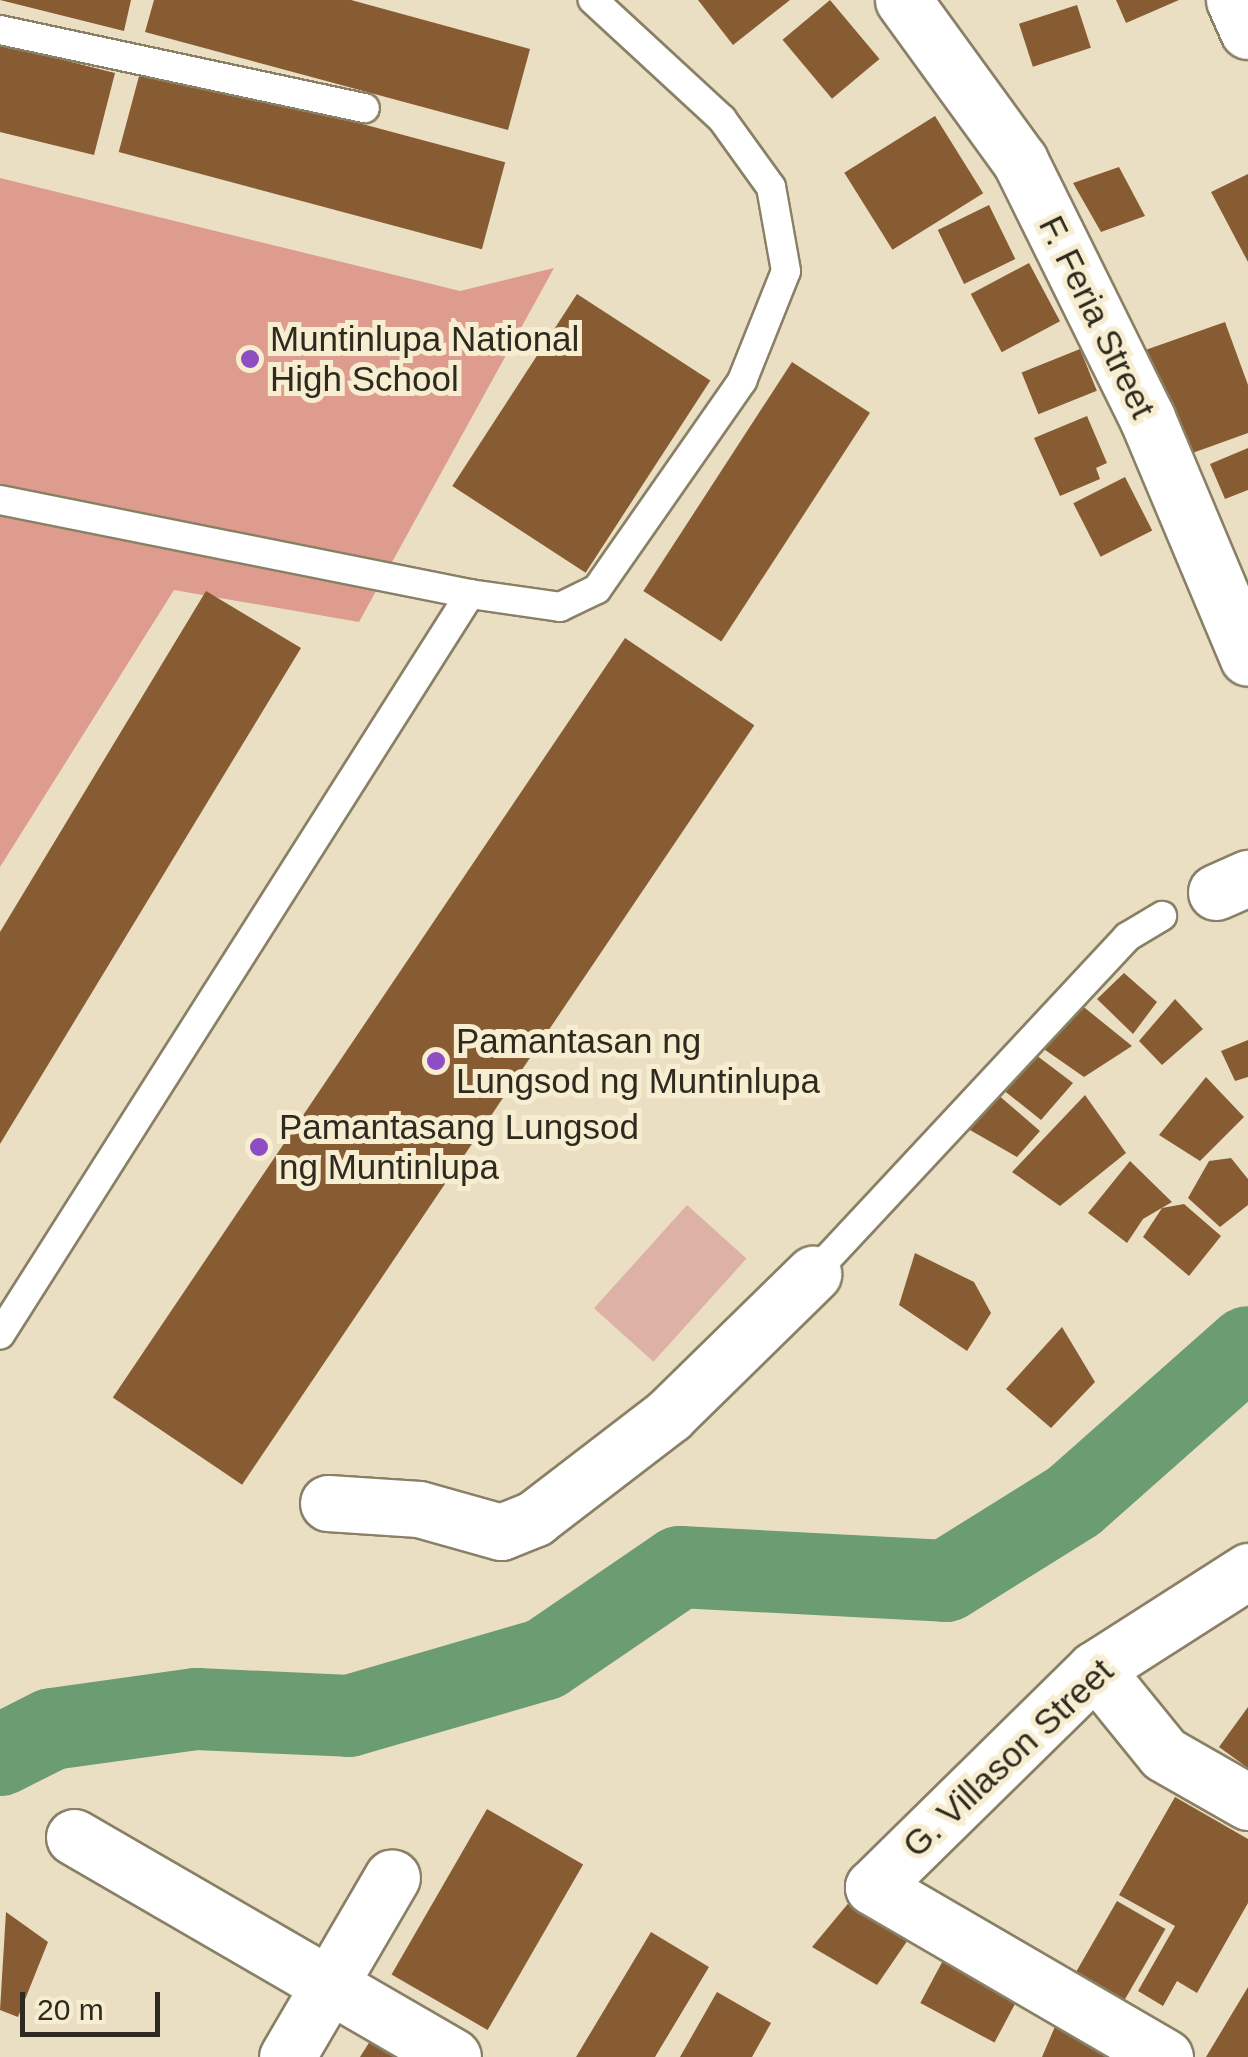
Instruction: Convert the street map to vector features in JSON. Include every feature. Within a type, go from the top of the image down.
[{"type":"street","name":"F. Feria Street","points":[[903,0],[1020,160],[1148,418],[1248,658]]},
{"type":"street","points":[[1234,0],[1248,31]]},
{"type":"street","points":[[328,1503],[420,1509],[500,1532],[534,1518],[656,1426],[813,1274]]},
{"type":"street","name":"G. Villason Street","points":[[1164,2057],[873,1886],[1094,1670],[1248,1571]]},
{"type":"street","points":[[1094,1670],[1164,1754],[1248,1802]]},
{"type":"street","points":[[74,1836],[454,2057]]},
{"type":"street","points":[[287,2057],[392,1877]]},
{"type":"lane","points":[[0,500],[470,594],[560,607],[598,589],[742,381],[786,271],[762,174],[722,119],[593,0]]},
{"type":"lane","points":[[0,30],[365,108]]},
{"type":"lane","points":[[0,1335],[470,594]]},
{"type":"lane","points":[[813,1274],[1127,937],[1162,916]]},
{"type":"shaded area","points":[[0,178],[460,291],[554,268],[359,622],[174,590],[0,867]]},
{"type":"shaded area","points":[[687,1205],[746,1259],[653,1362],[594,1308]]},
{"type":"building","points":[[0,0],[131,0],[124,31]]},
{"type":"building","points":[[154,0],[351,0],[530,49],[508,130],[145,32]]},
{"type":"building","points":[[698,0],[790,0],[733,45]]},
{"type":"building","points":[[830,0],[879,59],[832,99],[783,40]]},
{"type":"building","points":[[1116,0],[1179,0],[1126,23]]},
{"type":"building","points":[[1077,5],[1091,48],[1033,67],[1019,24]]},
{"type":"building","points":[[0,44],[115,73],[94,155],[0,132]]},
{"type":"building","points":[[142,65],[505,162],[482,249],[119,152]]},
{"type":"building","points":[[935,116],[983,193],[892,250],[844,173]]},
{"type":"building","points":[[1119,167],[1145,216],[1101,232],[1073,183]]},
{"type":"building","points":[[1248,174],[1248,262],[1211,192]]},
{"type":"building","points":[[989,205],[1015,259],[964,284],[938,230]]},
{"type":"building","points":[[1029,263],[1060,321],[1002,352],[971,294]]},
{"type":"building","points":[[577,294],[710,381],[586,573],[452,486]]},
{"type":"building","points":[[1225,322],[1248,385],[1248,433],[1173,460],[1134,354]]},
{"type":"building","points":[[1080,349],[1097,391],[1038,414],[1022,373]]},
{"type":"building","points":[[792,362],[870,413],[721,642],[643,591]]},
{"type":"building","points":[[1087,416],[1107,463],[1096,468],[1100,479],[1060,496],[1034,438]]},
{"type":"building","points":[[1248,448],[1248,490],[1225,499],[1210,464]]},
{"type":"building","points":[[1125,477],[1152,530],[1101,557],[1073,503]]},
{"type":"building","points":[[206,591],[301,648],[0,1144],[0,932]]},
{"type":"building","name":"Pamantasan ng Lungsod ng Muntinlupa","points":[[625,638],[754,725],[242,1485],[113,1397]]},
{"type":"building","points":[[1124,973],[1157,1002],[1133,1034],[1097,999]]},
{"type":"building","points":[[1175,999],[1203,1029],[1162,1065],[1139,1041]]},
{"type":"building","points":[[1080,1004],[1132,1046],[1084,1077],[1038,1045]]},
{"type":"building","points":[[1248,1040],[1248,1077],[1235,1081],[1221,1051]]},
{"type":"building","points":[[1032,1052],[1073,1083],[1041,1120],[997,1085]]},
{"type":"building","points":[[1206,1077],[1244,1117],[1200,1161],[1159,1135]]},
{"type":"building","points":[[997,1094],[1040,1131],[1017,1157],[963,1126]]},
{"type":"building","points":[[1085,1095],[1126,1153],[1060,1206],[1012,1172]]},
{"type":"building","points":[[1231,1158],[1248,1179],[1248,1205],[1220,1227],[1188,1198],[1209,1161]]},
{"type":"building","points":[[1130,1161],[1172,1202],[1143,1219],[1127,1243],[1088,1213]]},
{"type":"building","points":[[1184,1204],[1221,1236],[1189,1276],[1143,1237],[1162,1208]]},
{"type":"building","points":[[915,1253],[974,1282],[991,1313],[967,1351],[899,1305]]},
{"type":"building","points":[[1062,1327],[1095,1382],[1051,1428],[1006,1389]]},
{"type":"building","points":[[1248,1707],[1248,1768],[1219,1747]]},
{"type":"building","points":[[1175,1797],[1248,1839],[1248,1903],[1197,1993],[1177,1981],[1163,2006],[1138,1991],[1175,1926],[1119,1895]]},
{"type":"building","points":[[487,1809],[583,1864],[488,2030],[392,1974]]},
{"type":"building","points":[[861,1888],[912,1934],[877,1985],[812,1947]]},
{"type":"building","points":[[1117,1901],[1165,1929],[1116,2015],[1068,1987]]},
{"type":"building","points":[[6,1912],[48,1942],[18,2017],[0,2010]]},
{"type":"building","points":[[651,1932],[709,1967],[655,2057],[576,2057]]},
{"type":"building","points":[[948,1951],[1022,1990],[994,2043],[920,2003]]},
{"type":"building","points":[[1248,1987],[1248,2057],[1206,2057]]},
{"type":"building","points":[[717,1992],[771,2023],[752,2057],[680,2057]]},
{"type":"building","points":[[1062,2010],[1109,2047],[1106,2057],[1042,2057]]},
{"type":"building","points":[[372,2038],[401,2057],[360,2057]]},
{"type":"waterway","points":[[0,1755],[52,1729],[197,1709],[349,1716],[545,1659],[680,1567],[946,1581],[1074,1501],[1248,1347]]},
{"type":"place","name":"Muntinlupa National High School","points":[[250,359]]},
{"type":"place","name":"Pamantasan ng Lungsod ng Muntinlupa","points":[[436,1061]]},
{"type":"place","name":"Pamantasang Lungsod ng Muntinlupa","points":[[259,1147]]}]
